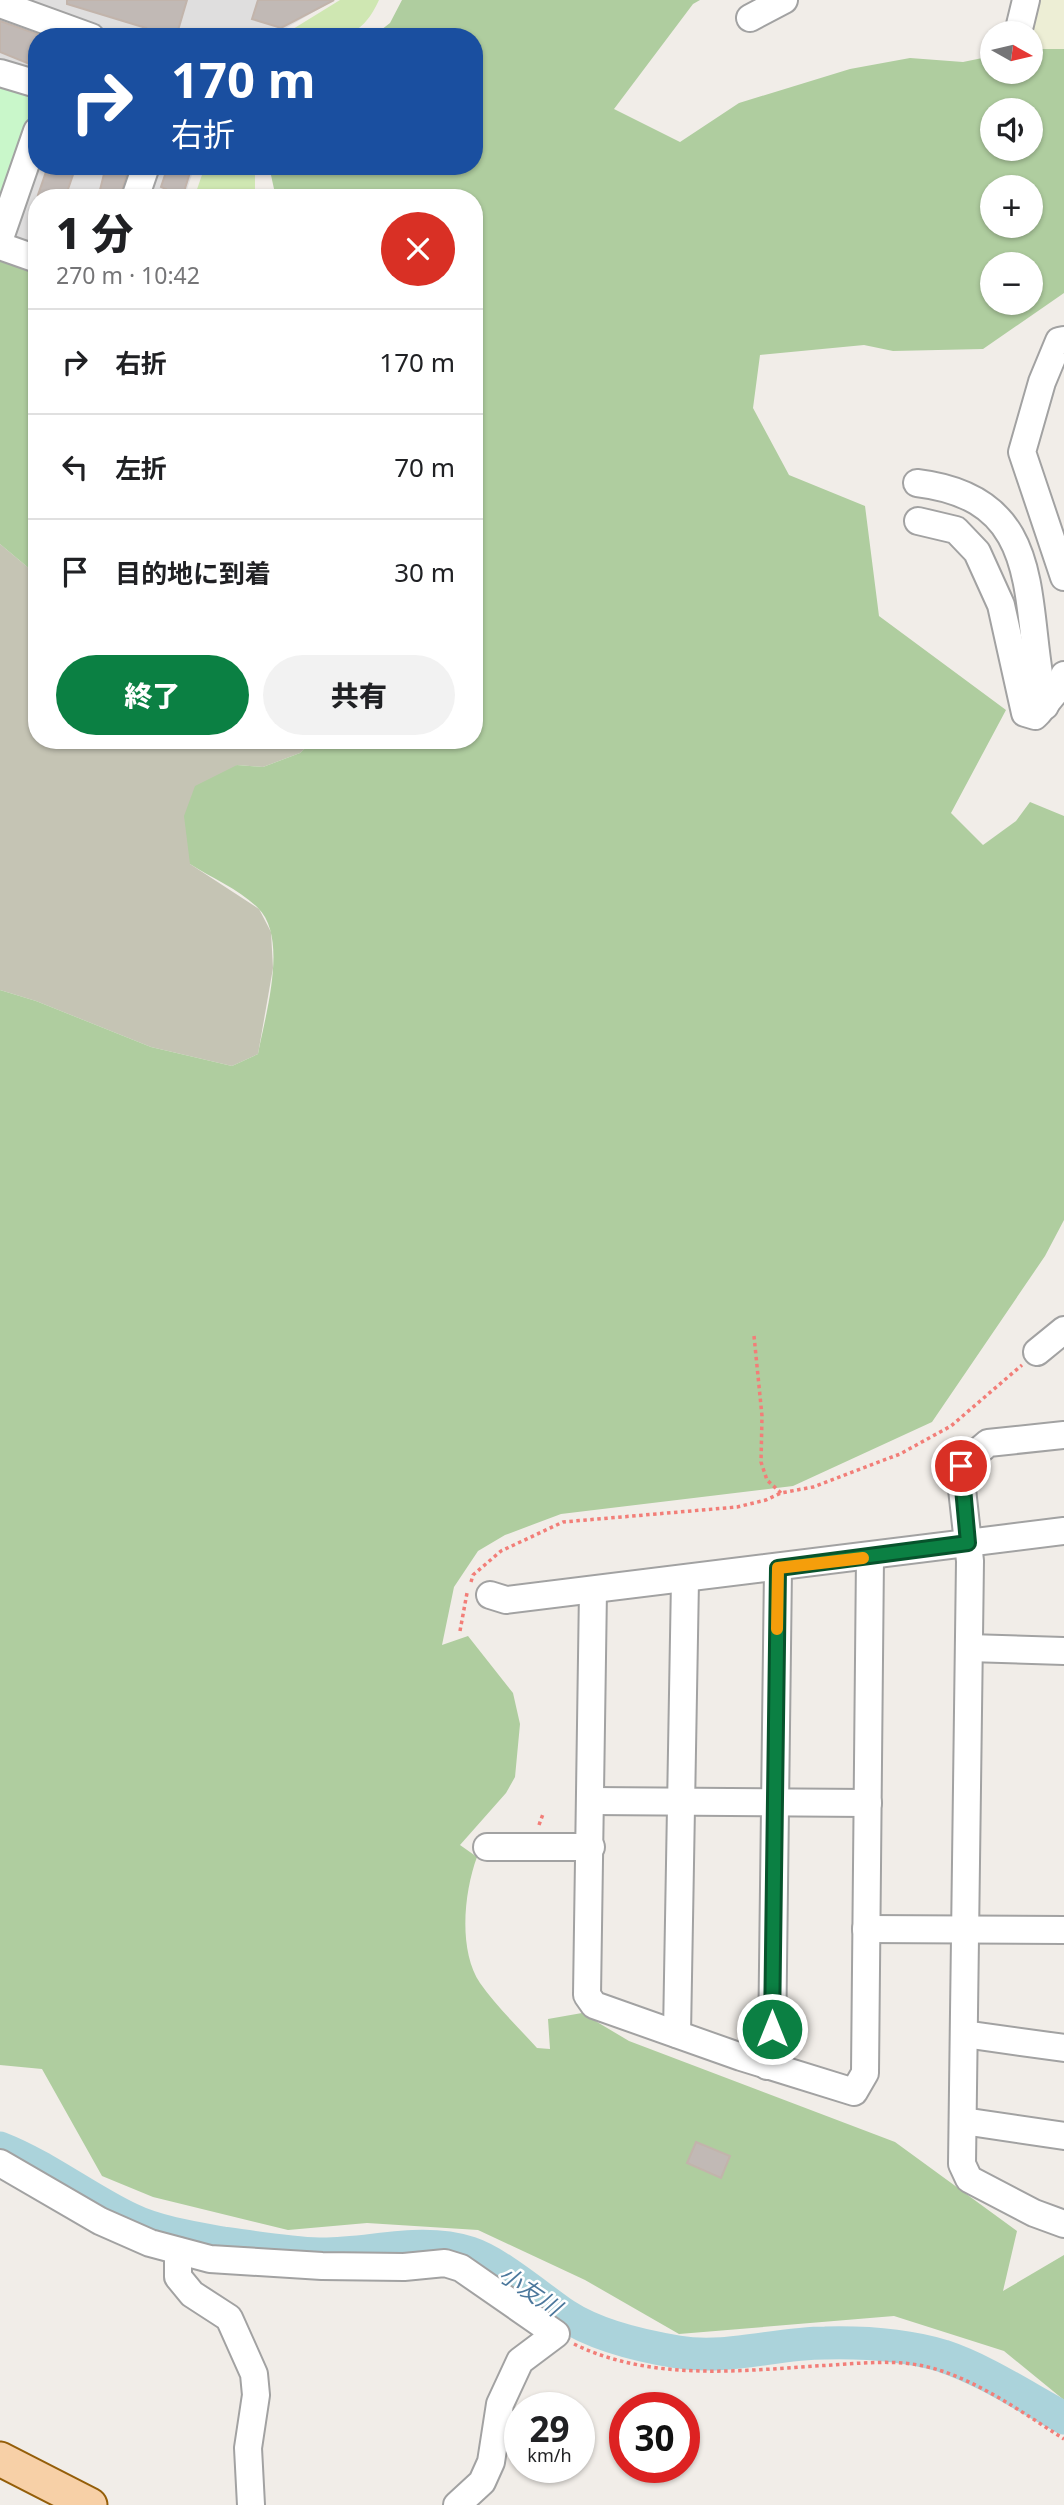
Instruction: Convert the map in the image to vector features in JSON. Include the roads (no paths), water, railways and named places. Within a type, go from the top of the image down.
[{"type":"main road","points":[[0,2459],[90,2505]]},
{"type":"street","points":[[750,18],[784,0]]},
{"type":"street","points":[[1021,21],[1026,0]]},
{"type":"street","points":[[5,4],[63,28]]},
{"type":"street","points":[[0,73],[28,81]]},
{"type":"street","points":[[0,238],[28,157]]},
{"type":"street","points":[[0,246],[28,256]]},
{"type":"street","points":[[1064,340],[1059,341],[1042,382],[1022,452],[1064,577]]},
{"type":"street","points":[[917,483],[975,499],[1008,528],[1021,554],[1030,594],[1045,706]]},
{"type":"street","points":[[918,520],[956,530],[977,552],[1001,605],[1025,713],[1035,716],[1060,686],[1064,675]]},
{"type":"street","points":[[1037,1352],[1064,1330]]},
{"type":"street","points":[[1064,1435],[988,1443],[961,1466],[968,1543],[969,1648],[962,2164],[969,2179],[1034,2213],[1064,2224]]},
{"type":"street","points":[[490,1595],[506,1600],[685,1580],[1064,1531]]},
{"type":"street","points":[[593,1590],[592,1801],[587,1995],[594,2005],[767,2066],[854,2092],[865,2073],[870,1557]]},
{"type":"street","points":[[767,2066],[772,2047],[778,1568]]},
{"type":"street","points":[[677,2034],[685,1580]]},
{"type":"street","points":[[969,1648],[1064,1651]]},
{"type":"street","points":[[592,1801],[868,1803]]},
{"type":"street","points":[[487,1847],[591,1847]]},
{"type":"street","points":[[866,1928],[1064,1930],[1064,1925]]},
{"type":"street","points":[[964,2034],[1064,2048]]},
{"type":"street","points":[[963,2122],[1064,2136]]},
{"type":"street","points":[[0,2163],[100,2221],[150,2244],[210,2259],[323,2266],[404,2267],[445,2263],[461,2268],[556,2333],[520,2361],[500,2404],[491,2462],[482,2482],[457,2505]]},
{"type":"street","points":[[178,2251],[178,2277],[192,2294],[229,2318],[254,2374],[256,2395],[247,2448],[251,2505]]},
{"type":"waterway","name":"小友川","points":[[0,2148],[34,2164],[130,2219],[163,2231],[223,2243],[319,2254],[414,2247],[451,2248],[470,2253],[506,2272],[565,2315],[591,2329],[634,2343],[696,2354],[733,2353],[825,2343],[914,2349],[943,2356],[974,2369],[1064,2418]]}]
